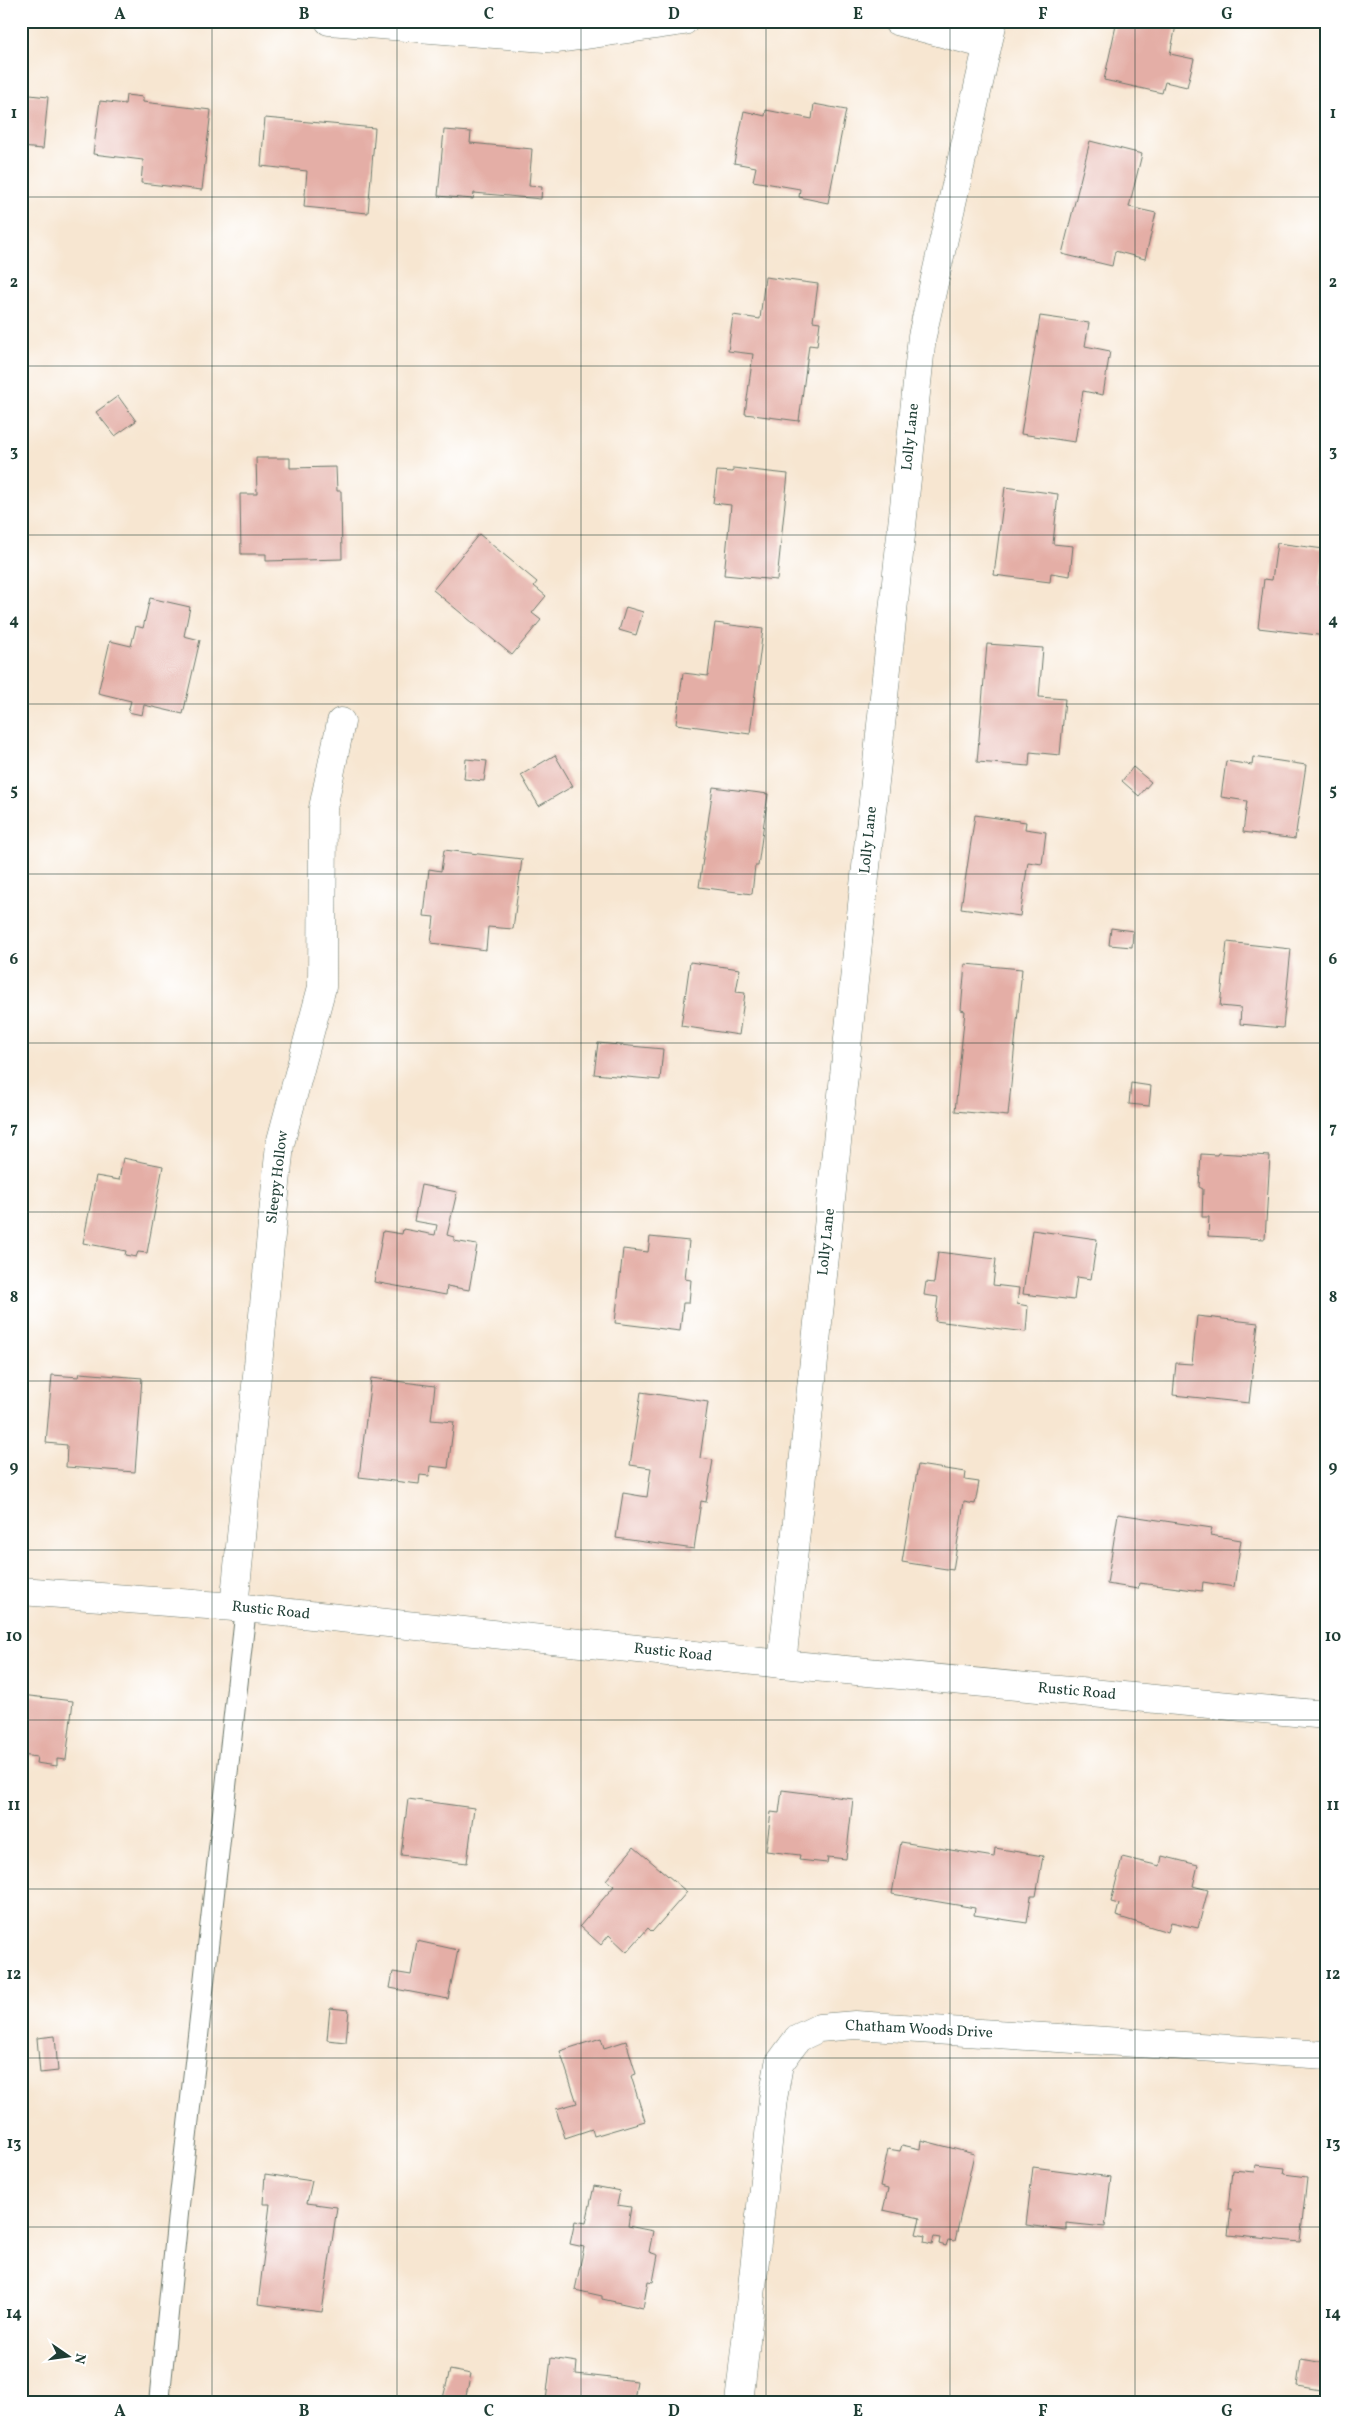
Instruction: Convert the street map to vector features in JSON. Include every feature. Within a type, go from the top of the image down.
[{"type":"street","points":[[329,21],[558,40],[684,21]]},
{"type":"street","points":[[897,21],[990,33]]},
{"type":"street","name":"Lolly Lane","points":[[782,1664],[922,336],[990,33]]},
{"type":"street","name":"Sleepy Hollow","points":[[240,1608],[280,1144],[322,987],[323,808],[341,722]]},
{"type":"street","name":"Rustic Road","points":[[21,1591],[240,1608],[782,1664],[1326,1715]]},
{"type":"street","name":"Chatham Woods Drive","points":[[739,2403],[773,2099],[779,2064],[798,2038],[819,2028],[855,2025],[1326,2055]]},
{"type":"lane","points":[[159,2403],[240,1608]]},
{"type":"building","points":[[1117,21],[1177,21],[1170,54],[1194,59],[1187,87],[1165,82],[1162,93],[1104,80]]},
{"type":"building","points":[[21,94],[48,97],[43,149],[21,147]]},
{"type":"building","points":[[126,95],[143,97],[143,102],[211,110],[202,190],[141,183],[143,160],[93,154],[100,101],[125,104]]},
{"type":"building","points":[[814,104],[846,110],[828,203],[799,197],[800,189],[753,181],[756,167],[734,163],[744,111],[765,116],[766,110],[812,119]]},
{"type":"building","points":[[265,118],[375,128],[368,213],[304,207],[307,171],[261,166]]},
{"type":"building","points":[[444,130],[471,132],[470,143],[532,149],[529,186],[542,187],[541,199],[474,193],[473,199],[438,196]]},
{"type":"building","points":[[1090,141],[1142,154],[1129,207],[1156,213],[1145,259],[1115,251],[1112,266],[1062,254]]},
{"type":"building","points":[[765,277],[818,284],[813,321],[820,322],[817,346],[809,345],[799,421],[745,414],[753,354],[728,351],[733,315],[760,319]]},
{"type":"building","points":[[1040,316],[1089,323],[1085,346],[1110,351],[1103,395],[1083,391],[1075,442],[1021,434]]},
{"type":"building","points":[[118,396],[136,421],[115,436],[96,412]]},
{"type":"building","points":[[256,458],[290,458],[290,468],[336,467],[337,491],[341,491],[342,559],[266,561],[266,554],[241,554],[240,494],[257,494]]},
{"type":"building","points":[[733,468],[788,474],[777,580],[724,575],[731,505],[713,503],[717,471],[733,472]]},
{"type":"building","points":[[1005,487],[1058,494],[1053,544],[1073,546],[1070,576],[1051,573],[1050,582],[994,575]]},
{"type":"building","points":[[479,534],[537,582],[534,586],[546,596],[532,613],[541,620],[512,655],[433,590]]},
{"type":"building","points":[[1277,543],[1324,549],[1319,586],[1326,586],[1326,636],[1258,628],[1264,579],[1272,580]]},
{"type":"building","points":[[150,598],[190,607],[184,636],[200,640],[183,714],[144,705],[142,715],[128,712],[131,701],[98,693],[110,641],[131,646],[136,626],[143,628]]},
{"type":"building","points":[[626,607],[643,612],[636,635],[619,630]]},
{"type":"building","points":[[715,623],[763,629],[750,734],[676,724],[683,673],[708,676]]},
{"type":"building","points":[[987,644],[1043,648],[1039,697],[1065,699],[1060,755],[1030,752],[1029,766],[977,762]]},
{"type":"building","points":[[555,755],[573,786],[539,806],[521,775]]},
{"type":"building","points":[[1253,757],[1306,765],[1295,839],[1243,832],[1247,801],[1221,797],[1226,761],[1252,765]]},
{"type":"building","points":[[466,759],[487,761],[484,781],[464,779]]},
{"type":"building","points":[[1133,767],[1151,782],[1139,796],[1122,781]]},
{"type":"building","points":[[713,787],[768,794],[758,866],[755,866],[752,894],[699,887]]},
{"type":"building","points":[[975,815],[1026,822],[1025,829],[1046,832],[1042,864],[1028,862],[1020,916],[961,908]]},
{"type":"building","points":[[444,850],[522,859],[513,929],[488,927],[486,950],[431,943],[434,917],[424,916],[429,869],[441,871]]},
{"type":"building","points":[[1111,928],[1133,931],[1132,947],[1109,945]]},
{"type":"building","points":[[1227,942],[1291,949],[1283,1028],[1240,1024],[1241,1008],[1220,1006]]},
{"type":"building","points":[[690,962],[740,969],[736,992],[745,993],[739,1035],[681,1026]]},
{"type":"building","points":[[965,964],[1022,969],[1008,1116],[955,1111],[965,1011],[961,1010]]},
{"type":"building","points":[[598,1043],[663,1049],[660,1080],[594,1074]]},
{"type":"building","points":[[1131,1083],[1151,1086],[1149,1106],[1129,1104]]},
{"type":"building","points":[[1218,1153],[1270,1156],[1265,1239],[1208,1236],[1209,1217],[1202,1217],[1203,1189],[1199,1187],[1201,1154],[1217,1155]]},
{"type":"building","points":[[123,1158],[163,1166],[147,1253],[138,1252],[136,1257],[125,1255],[126,1251],[83,1243],[96,1176],[119,1180]]},
{"type":"building","points":[[421,1185],[457,1192],[447,1235],[454,1237],[454,1241],[477,1245],[469,1290],[447,1286],[446,1295],[374,1282],[383,1231],[402,1234],[403,1229],[435,1235],[437,1225],[414,1221]]},
{"type":"building","points":[[1032,1230],[1097,1239],[1091,1279],[1077,1277],[1074,1300],[1023,1294]]},
{"type":"building","points":[[650,1237],[689,1241],[685,1279],[691,1280],[689,1303],[683,1303],[680,1331],[615,1323],[623,1249],[648,1252]]},
{"type":"building","points":[[938,1252],[996,1259],[993,1285],[1019,1288],[1017,1304],[1028,1306],[1026,1332],[935,1321],[938,1297],[924,1295],[926,1282],[934,1283]]},
{"type":"building","points":[[1197,1316],[1258,1323],[1249,1403],[1173,1395],[1176,1363],[1192,1364]]},
{"type":"building","points":[[80,1373],[142,1378],[135,1472],[66,1467],[67,1445],[46,1443],[52,1375],[79,1377]]},
{"type":"building","points":[[371,1378],[435,1386],[431,1420],[454,1422],[448,1468],[430,1466],[429,1476],[420,1475],[419,1484],[359,1477]]},
{"type":"building","points":[[641,1392],[708,1402],[700,1458],[713,1460],[706,1502],[701,1501],[694,1549],[616,1538],[623,1493],[647,1497],[651,1468],[630,1465]]},
{"type":"building","points":[[918,1465],[966,1472],[965,1480],[979,1482],[975,1504],[964,1502],[953,1570],[902,1562]]},
{"type":"building","points":[[1118,1514],[1212,1528],[1210,1535],[1241,1540],[1234,1587],[1203,1582],[1202,1591],[1139,1583],[1138,1589],[1107,1584]]},
{"type":"building","points":[[21,1695],[73,1701],[66,1760],[57,1759],[57,1766],[36,1763],[37,1757],[21,1755]]},
{"type":"building","points":[[782,1790],[853,1799],[846,1859],[828,1857],[827,1863],[799,1860],[800,1855],[766,1851],[771,1812],[779,1813]]},
{"type":"building","points":[[408,1799],[474,1808],[467,1863],[401,1855]]},
{"type":"building","points":[[901,1842],[994,1857],[995,1848],[1043,1856],[1036,1896],[1031,1896],[1027,1923],[974,1915],[975,1908],[892,1894]]},
{"type":"building","points":[[634,1847],[687,1892],[652,1932],[648,1928],[627,1952],[609,1935],[601,1945],[580,1926],[614,1886],[606,1880]]},
{"type":"building","points":[[1162,1856],[1198,1865],[1193,1886],[1208,1890],[1198,1928],[1171,1922],[1168,1932],[1116,1916],[1119,1904],[1111,1902],[1122,1857],[1160,1866]]},
{"type":"building","points":[[417,1941],[458,1950],[448,1999],[390,1988],[393,1972],[411,1975]]},
{"type":"building","points":[[330,2008],[349,2010],[346,2042],[327,2040]]},
{"type":"building","points":[[55,2036],[58,2071],[40,2073],[37,2038]]},
{"type":"building","points":[[601,2038],[604,2048],[626,2041],[636,2074],[631,2076],[645,2121],[594,2136],[592,2129],[565,2138],[556,2109],[577,2103],[560,2051]]},
{"type":"building","points":[[921,2140],[974,2154],[955,2241],[948,2240],[946,2246],[939,2244],[940,2238],[934,2237],[932,2244],[924,2242],[925,2236],[916,2234],[920,2218],[883,2210],[888,2189],[880,2187],[888,2149],[900,2151],[902,2145],[920,2149]]},
{"type":"building","points":[[1256,2165],[1285,2168],[1284,2174],[1307,2177],[1300,2242],[1228,2235],[1231,2209],[1228,2209],[1232,2170],[1255,2172]]},
{"type":"building","points":[[1033,2167],[1111,2177],[1105,2227],[1066,2223],[1066,2230],[1026,2225]]},
{"type":"building","points":[[265,2174],[312,2181],[307,2203],[337,2207],[322,2312],[258,2304],[270,2204],[263,2204]]},
{"type":"building","points":[[594,2186],[620,2191],[617,2205],[631,2207],[628,2226],[653,2231],[649,2252],[658,2255],[653,2282],[648,2281],[643,2308],[602,2299],[602,2296],[575,2290],[584,2247],[570,2244],[575,2221],[586,2223]]},
{"type":"building","points":[[551,2358],[577,2362],[576,2374],[637,2381],[634,2401],[639,2403],[561,2403],[546,2401]]},
{"type":"building","points":[[1301,2359],[1325,2363],[1320,2390],[1297,2386]]},
{"type":"building","points":[[450,2370],[471,2374],[464,2403],[443,2398]]}]
